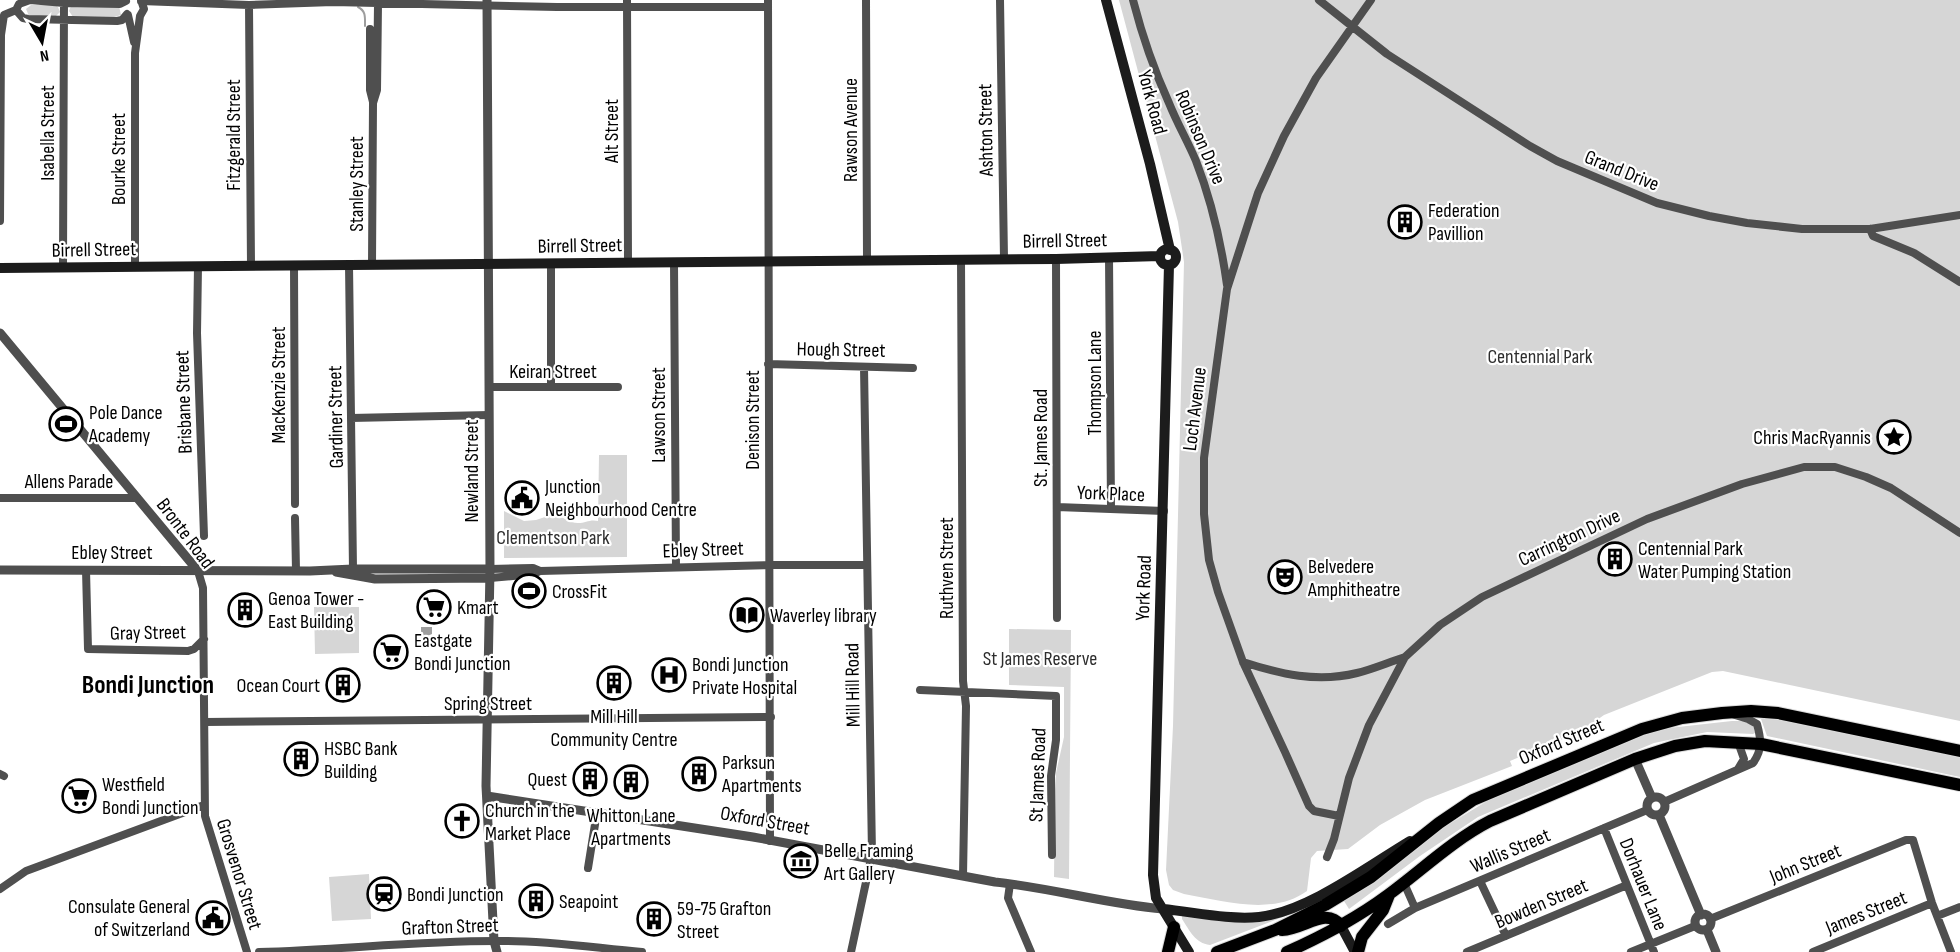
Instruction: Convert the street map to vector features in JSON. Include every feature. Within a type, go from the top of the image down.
[{"type":"main road","name":"York Road","points":[[1106,0],[1150,164],[1170,250]]},
{"type":"main road","points":[[1163,250],[1170,250],[1176,258],[1169,265],[1162,263],[1160,256],[1163,250]]},
{"type":"main road","name":"Birrell Street","points":[[0,266],[551,264],[1160,256]]},
{"type":"main road","name":"York Road","points":[[1163,909],[1156,897],[1154,875],[1169,265]]},
{"type":"main road","name":"Oxford Street","points":[[1217,952],[1275,930],[1325,905],[1371,877],[1439,823],[1473,800],[1642,729],[1682,718],[1744,711],[1778,713],[1960,752]]},
{"type":"main road","points":[[1287,952],[1341,926],[1389,895],[1478,827],[1635,759],[1690,742],[1737,741],[1761,744],[1960,785]]},
{"type":"main road","points":[[1163,909],[1248,917],[1284,912],[1320,896],[1439,823]]},
{"type":"main road","points":[[1357,952],[1362,937],[1383,910],[1389,895]]},
{"type":"main road","points":[[1163,909],[1189,952]]},
{"type":"main road","points":[[1275,930],[1294,929],[1326,916],[1332,917],[1341,926],[1357,952]]},
{"type":"main road","points":[[1168,952],[1174,927]]},
{"type":"street","points":[[0,221],[1,35],[4,15],[16,10],[19,4],[30,0],[120,4],[127,1]]},
{"type":"street","points":[[141,0],[249,5],[333,1],[378,4],[768,4]]},
{"type":"street","name":"Bourke Street","points":[[135,266],[135,53],[140,16],[144,9],[141,0]]},
{"type":"street","name":"Rawson Avenue","points":[[866,0],[867,260]]},
{"type":"street","name":"Ashton Street","points":[[1000,0],[1004,259]]},
{"type":"street","name":"Robinson Drive","points":[[1133,0],[1140,30],[1195,160],[1212,207],[1221,242],[1227,289]]},
{"type":"street","name":"Grand Drive","points":[[1319,0],[1387,54],[1530,146],[1557,161],[1646,199],[1710,216],[1802,229],[1870,229],[1960,215]]},
{"type":"street","name":"Loch Avenue","points":[[1339,816],[1314,812],[1309,806],[1243,662],[1209,560],[1204,514],[1203,458],[1227,289],[1258,193],[1284,136],[1316,78],[1371,0]]},
{"type":"street","name":"Bourke Street","points":[[127,1],[124,9],[128,15],[135,53]]},
{"type":"street","name":"Isabella Street","points":[[63,267],[64,2]]},
{"type":"street","name":"Newland Street","points":[[487,3],[490,573],[487,796],[494,941],[497,952]]},
{"type":"street","name":"Alt Street","points":[[627,3],[627,263]]},
{"type":"street","name":"Stanley Street","points":[[373,103],[377,90],[378,4]]},
{"type":"street","name":"Denison Street","points":[[768,4],[770,841]]},
{"type":"street","name":"Fitzgerald Street","points":[[249,5],[251,265]]},
{"type":"street","points":[[16,10],[22,18],[64,21],[117,21],[128,15],[140,16]]},
{"type":"street","name":"Stanley Street","points":[[370,29],[370,90],[373,103],[372,265]]},
{"type":"street","points":[[1870,229],[1873,236],[1914,253],[1960,282]]},
{"type":"street","name":"Thompson Lane","points":[[1109,257],[1111,508]]},
{"type":"street","name":"St. James Road","points":[[1056,259],[1057,618]]},
{"type":"street","name":"Ruthven Street","points":[[961,260],[963,681],[966,706],[963,876]]},
{"type":"street","name":"Lawson Street","points":[[674,262],[676,567]]},
{"type":"street","points":[[551,264],[551,387]]},
{"type":"street","name":"MacKenzie Street","points":[[294,265],[295,504]]},
{"type":"street","name":"Gardiner Street","points":[[349,265],[353,569]]},
{"type":"street","name":"Brisbane Street","points":[[198,266],[197,333],[204,536]]},
{"type":"street","name":"Bronte Road","points":[[0,333],[198,571],[203,584],[206,789],[204,805]]},
{"type":"street","name":"Hough Street","points":[[768,364],[913,368]]},
{"type":"street","name":"Mill Hill Road","points":[[851,952],[871,858],[864,367]]},
{"type":"street","name":"Keiran Street","points":[[489,387],[618,387]]},
{"type":"street","points":[[351,418],[489,415]]},
{"type":"street","name":"Carrington Drive","points":[[1327,857],[1334,839],[1349,778],[1369,725],[1405,657],[1440,626],[1482,597],[1647,519],[1701,497],[1791,470],[1818,466],[1835,467],[1858,473],[1891,488],[1960,533]]},
{"type":"street","name":"Allens Parade","points":[[0,498],[137,498]]},
{"type":"street","name":"York Place","points":[[1057,507],[1164,511]]},
{"type":"street","points":[[295,518],[296,571]]},
{"type":"street","name":"Ebley Street","points":[[0,570],[331,571],[353,569],[534,574],[540,571],[676,567],[867,565]]},
{"type":"street","name":"Gray Street","points":[[86,570],[88,649],[188,651],[194,649],[204,639]]},
{"type":"street","name":"Ebley Street","points":[[331,571],[375,579],[490,573]]},
{"type":"street","points":[[1243,662],[1276,673],[1305,678],[1322,678],[1356,674],[1405,657]]},
{"type":"street","points":[[920,690],[964,692]]},
{"type":"street","name":"St James Road","points":[[964,692],[1056,696],[1056,740],[1051,776],[1052,855]]},
{"type":"street","points":[[1664,802],[1753,763],[1761,744],[1757,724],[1722,713]]},
{"type":"street","name":"Spring Street","points":[[205,722],[771,717]]},
{"type":"street","points":[[1737,741],[1744,759],[1743,764],[1737,770]]},
{"type":"street","points":[[1635,759],[1652,798]]},
{"type":"street","name":"Oxford Street","points":[[487,796],[597,812],[871,858],[1138,907],[1163,909]]},
{"type":"street","points":[[1652,798],[1660,798],[1664,802],[1664,811],[1659,815],[1653,816],[1647,810],[1646,804],[1652,798]]},
{"type":"street","points":[[0,889],[26,871],[204,805]]},
{"type":"street","name":"Grosvenor Street","points":[[204,805],[205,816],[247,952]]},
{"type":"street","name":"Wallis Street","points":[[1388,924],[1415,908],[1647,810]]},
{"type":"street","points":[[588,868],[597,812]]},
{"type":"street","points":[[1659,815],[1701,915]]},
{"type":"street","name":"Dorhauer Lane","points":[[1604,828],[1652,948]]},
{"type":"street","name":"John Street","points":[[1710,919],[1906,840],[1913,840],[1932,903]]},
{"type":"street","points":[[1480,881],[1506,936]]},
{"type":"street","points":[[1404,882],[1415,908]]},
{"type":"street","points":[[1010,884],[1008,898],[1031,952]]},
{"type":"street","name":"Bowden Street","points":[[1467,952],[1627,885]]},
{"type":"street","points":[[1932,903],[1951,952]]},
{"type":"street","name":"James Street","points":[[1813,952],[1932,903]]},
{"type":"street","name":"James Street","points":[[1937,916],[1960,907]]},
{"type":"street","points":[[1695,926],[1695,920],[1701,915],[1707,915],[1711,925],[1707,930]]},
{"type":"street","points":[[1631,952],[1652,948],[1695,926]]},
{"type":"street","points":[[1695,926],[1700,930],[1707,930]]},
{"type":"street","points":[[1707,930],[1716,952]]},
{"type":"street","name":"Newland Street","points":[[491,952],[494,941]]},
{"type":"street","name":"Grafton Street","points":[[259,952],[494,941],[575,949],[642,952]]},
{"type":"green space","name":"Centennial Park","points":[[1119,0],[1960,0],[1960,721],[1723,671],[1712,672],[1604,715],[1580,732],[1510,761],[1512,766],[1425,800],[1380,825],[1348,849],[1317,851],[1311,858],[1307,891],[1293,899],[1264,905],[1232,903],[1173,890],[1169,885],[1166,870],[1173,726],[1184,262],[1178,222]]},
{"type":"green space","points":[[31,5],[55,5],[60,12],[56,16],[29,16],[26,9]]},
{"type":"green space","points":[[71,6],[119,6],[121,15],[73,17],[69,11]]},
{"type":"green space","name":"Clementson Park","points":[[599,455],[627,455],[627,557],[504,558],[504,511],[524,521],[554,514],[575,523],[598,521]]},
{"type":"green space","points":[[314,607],[359,607],[359,653],[315,654]]},
{"type":"green space","name":"St James Reserve","points":[[1009,629],[1071,630],[1069,879],[1054,877],[1055,790],[1056,773],[1064,737],[1064,687],[1009,685]]},
{"type":"green space","points":[[1761,719],[1782,719],[1960,756],[1960,777],[1767,736]]},
{"type":"green space","points":[[1744,721],[1754,726],[1755,733],[1707,732],[1654,743],[1478,817],[1420,856],[1349,909],[1344,901],[1436,832],[1497,795],[1650,732]]},
{"type":"green space","points":[[369,874],[371,919],[332,921],[329,877]]},
{"type":"green space","points":[[1301,910],[1210,945],[1200,942],[1182,919],[1182,915],[1247,921]]},
{"type":"shaded area","points":[[421,627],[432,627],[432,634],[425,637],[426,648],[421,648]]},
{"type":"waterway","points":[[358,7],[364,12],[365,26]]},
{"type":"place","name":"Federation Pavillion","points":[[1405,222]]},
{"type":"place","name":"Pole Dance Academy","points":[[66,424]]},
{"type":"place","name":"Chris MacRyannis","points":[[1894,437]]},
{"type":"place","name":"Junction Neighbourhood Centre","points":[[522,498]]},
{"type":"place","name":"Centennial Park Water Pumping Station","points":[[1615,559]]},
{"type":"place","name":"Belvedere Amphitheatre","points":[[1285,577]]},
{"type":"place","name":"CrossFit","points":[[529,591]]},
{"type":"place","name":"Kmart","points":[[434,607]]},
{"type":"place","name":"Genoa Tower - East Building","points":[[245,610]]},
{"type":"place","name":"Waverley library","points":[[747,615]]},
{"type":"place","name":"Eastgate Bondi Junction","points":[[391,652]]},
{"type":"place","name":"Bondi Junction Private Hospital","points":[[669,675]]},
{"type":"place","name":"Mill Hill Community Centre","points":[[614,683]]},
{"type":"place","name":"Ocean Court","points":[[343,685]]},
{"type":"place","name":"HSBC Bank Building","points":[[301,759]]},
{"type":"place","name":"Parksun Apartments","points":[[699,774]]},
{"type":"place","name":"Quest","points":[[590,779]]},
{"type":"place","name":"Whitton Lane Apartments","points":[[631,782]]},
{"type":"place","name":"Westfield Bondi Junction","points":[[79,796]]},
{"type":"place","name":"Church in the Market Place","points":[[462,821]]},
{"type":"place","name":"Belle Framing Art Gallery","points":[[801,861]]},
{"type":"place","name":"Bondi Junction","points":[[384,894]]},
{"type":"place","name":"Seapoint","points":[[536,901]]},
{"type":"place","name":"Consulate General of Switzerland","points":[[213,918]]},
{"type":"place","name":"59-75 Grafton Street","points":[[654,919]]},
{"type":"district","name":"Bondi Junction","points":[[148,684]]}]
